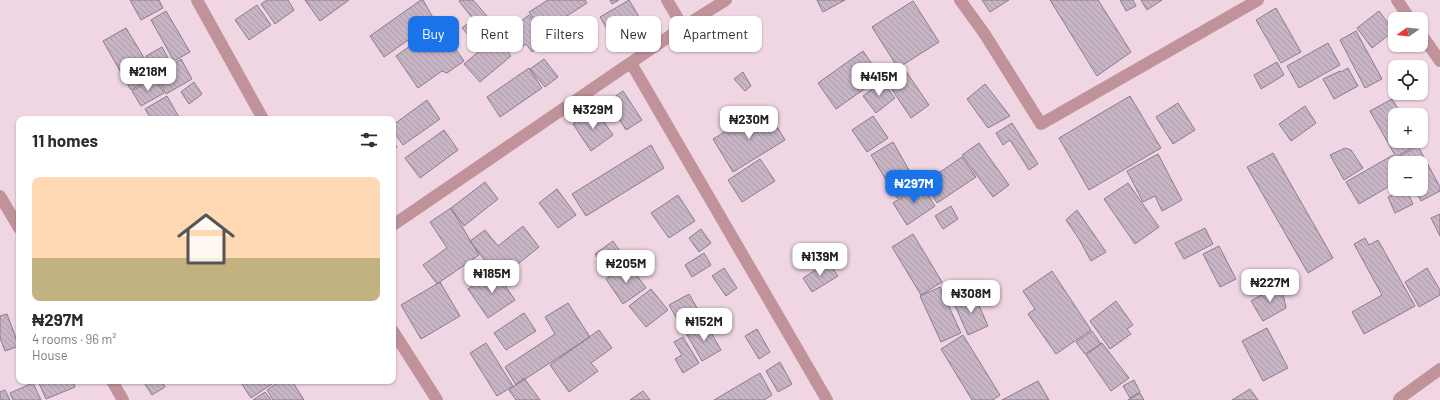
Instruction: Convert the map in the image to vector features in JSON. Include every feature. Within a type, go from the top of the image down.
[{"type":"street","points":[[197,0],[261,116]]},
{"type":"street","points":[[667,0],[676,16]]},
{"type":"street","points":[[701,16],[726,0]]},
{"type":"street","points":[[960,0],[984,33],[1041,124],[1258,0]]},
{"type":"street","points":[[1397,0],[1405,12]]},
{"type":"street","points":[[396,223],[669,37]]},
{"type":"street","points":[[1428,44],[1440,62]]},
{"type":"street","points":[[631,63],[827,400]]},
{"type":"street","points":[[0,196],[16,223]]},
{"type":"street","points":[[396,336],[437,400]]},
{"type":"street","points":[[1399,400],[1440,369]]},
{"type":"street","points":[[114,384],[123,400]]},
{"type":"building","points":[[130,0],[159,0],[163,8],[141,20]]},
{"type":"building","points":[[267,0],[288,0],[294,10],[275,24],[261,4]]},
{"type":"building","points":[[305,0],[349,0],[320,21]]},
{"type":"building","points":[[421,0],[423,0],[432,16],[408,16],[408,40],[384,57],[370,36]]},
{"type":"building","points":[[473,0],[487,16],[471,16],[459,1]]},
{"type":"building","points":[[548,0],[585,0],[587,3],[567,16],[532,16],[529,12]]},
{"type":"building","points":[[610,0],[619,0],[612,4]]},
{"type":"building","points":[[629,0],[638,16],[606,16],[606,27],[600,17]]},
{"type":"building","points":[[817,0],[845,0],[823,12]]},
{"type":"building","points":[[982,0],[1009,0],[990,12]]},
{"type":"building","points":[[1050,0],[1098,0],[1131,52],[1097,76]]},
{"type":"building","points":[[1120,0],[1133,0],[1136,6],[1126,11]]},
{"type":"building","points":[[1141,0],[1162,0],[1147,10]]},
{"type":"building","points":[[913,1],[939,42],[898,68],[872,27]]},
{"type":"building","points":[[257,5],[271,25],[249,40],[235,20]]},
{"type":"building","points":[[1276,8],[1301,52],[1281,63],[1256,20]]},
{"type":"building","points":[[166,11],[190,52],[174,61],[151,20]]},
{"type":"building","points":[[1379,11],[1388,23],[1388,36],[1372,48],[1357,28]]},
{"type":"building","points":[[529,15],[531,18],[531,51],[526,44],[523,46],[523,20]]},
{"type":"building","points":[[467,24],[467,34],[462,28]]},
{"type":"building","points":[[126,28],[155,76],[131,90],[103,41]]},
{"type":"building","points":[[1356,31],[1382,79],[1365,88],[1340,40]]},
{"type":"building","points":[[1328,43],[1340,65],[1299,88],[1287,66]]},
{"type":"building","points":[[162,47],[172,65],[181,59],[192,79],[166,94],[146,56]]},
{"type":"building","points":[[408,47],[408,52],[458,52],[464,61],[447,73],[442,71],[418,88],[396,56]]},
{"type":"building","points":[[863,51],[881,77],[836,109],[818,83]]},
{"type":"building","points":[[478,52],[508,52],[511,56],[480,82],[464,64]]},
{"type":"building","points":[[544,59],[558,77],[545,87],[530,69]]},
{"type":"building","points":[[1277,62],[1284,75],[1261,89],[1254,75]]},
{"type":"building","points":[[903,67],[929,105],[911,118],[885,79]]},
{"type":"building","points":[[529,68],[542,88],[500,117],[487,97]]},
{"type":"building","points":[[1348,68],[1358,86],[1334,99],[1323,79]]},
{"type":"building","points":[[743,72],[751,86],[745,91],[734,79]]},
{"type":"building","points":[[155,78],[164,93],[141,106],[132,91]]},
{"type":"building","points":[[194,82],[202,94],[189,104],[181,92]]},
{"type":"building","points":[[882,82],[895,98],[876,113],[863,96]]},
{"type":"building","points":[[985,84],[1010,116],[988,128],[967,99]]},
{"type":"building","points":[[623,91],[642,120],[626,130],[608,101]]},
{"type":"building","points":[[167,96],[178,116],[149,116],[145,109]]},
{"type":"building","points":[[1130,96],[1161,148],[1089,190],[1059,138]]},
{"type":"building","points":[[427,100],[440,119],[403,145],[396,135],[396,123]]},
{"type":"building","points":[[1390,100],[1393,100],[1398,108],[1388,108],[1388,143],[1370,111]]},
{"type":"building","points":[[1178,103],[1195,130],[1173,144],[1156,117]]},
{"type":"building","points":[[1305,106],[1316,123],[1291,141],[1279,124]]},
{"type":"building","points":[[765,107],[785,140],[733,172],[713,139]]},
{"type":"building","points":[[595,109],[613,135],[591,151],[573,124]]},
{"type":"building","points":[[873,116],[888,138],[867,152],[852,130]]},
{"type":"building","points":[[1012,123],[1038,164],[1029,170],[1010,140],[1003,145],[996,133]]},
{"type":"building","points":[[444,130],[458,150],[420,178],[405,158]]},
{"type":"building","points":[[893,142],[909,170],[888,183],[871,155]]},
{"type":"building","points":[[979,143],[1009,185],[993,197],[962,155]]},
{"type":"building","points":[[651,145],[664,168],[586,216],[572,194]]},
{"type":"building","points":[[1345,148],[1351,150],[1363,168],[1344,180],[1330,155]]},
{"type":"building","points":[[1391,148],[1411,148],[1398,156],[1395,156]]},
{"type":"building","points":[[1414,148],[1419,148],[1423,156],[1400,156]]},
{"type":"building","points":[[1273,153],[1333,258],[1308,273],[1247,167]]},
{"type":"building","points":[[1158,154],[1182,200],[1162,211],[1155,196],[1143,202],[1127,171]]},
{"type":"building","points":[[962,157],[976,177],[937,203],[924,183]]},
{"type":"building","points":[[1388,158],[1388,187],[1359,204],[1346,182]]},
{"type":"building","points":[[760,159],[775,181],[742,202],[728,180]]},
{"type":"building","points":[[1428,165],[1440,187],[1440,191],[1421,201],[1418,196],[1428,196]]},
{"type":"building","points":[[911,170],[919,183],[897,198],[888,186]]},
{"type":"building","points":[[485,182],[498,199],[464,226],[451,208]]},
{"type":"building","points":[[1128,183],[1159,227],[1135,244],[1104,199]]},
{"type":"building","points":[[921,184],[935,206],[907,225],[893,203]]},
{"type":"building","points":[[557,189],[576,215],[558,228],[539,203]]},
{"type":"building","points":[[678,195],[695,221],[669,238],[651,213]]},
{"type":"building","points":[[1409,196],[1413,204],[1395,213],[1388,197]]},
{"type":"building","points":[[951,206],[958,219],[943,229],[935,216]]},
{"type":"building","points":[[451,208],[479,255],[437,284],[423,265],[447,248],[430,222]]},
{"type":"building","points":[[1077,210],[1106,252],[1091,261],[1079,239],[1066,220]]},
{"type":"building","points":[[1440,214],[1440,236],[1431,218]]},
{"type":"building","points":[[523,226],[539,247],[499,279],[470,241],[485,230],[498,246]]},
{"type":"building","points":[[1205,228],[1213,244],[1184,259],[1175,243]]},
{"type":"building","points":[[701,229],[711,243],[699,252],[689,238]]},
{"type":"building","points":[[913,234],[942,282],[921,295],[892,247]]},
{"type":"building","points":[[1365,238],[1369,245],[1378,240],[1415,306],[1364,334],[1352,312],[1382,295],[1354,244]]},
{"type":"building","points":[[613,241],[628,263],[611,276],[595,254]]},
{"type":"building","points":[[1219,246],[1236,279],[1220,287],[1203,254]]},
{"type":"building","points":[[704,253],[711,265],[692,277],[685,265]]},
{"type":"building","points":[[828,262],[838,276],[812,292],[803,278]]},
{"type":"building","points":[[628,263],[646,288],[623,304],[606,279]]},
{"type":"building","points":[[724,268],[737,288],[726,296],[712,276]]},
{"type":"building","points":[[1427,268],[1440,290],[1440,295],[1419,307],[1405,282]]},
{"type":"building","points":[[495,271],[515,300],[488,318],[468,289]]},
{"type":"building","points":[[1052,271],[1091,330],[1056,354],[1028,314],[1035,309],[1023,291]]},
{"type":"building","points":[[440,282],[460,316],[421,339],[401,305]]},
{"type":"building","points":[[1281,284],[1286,308],[1263,321],[1251,301]]},
{"type":"building","points":[[940,287],[961,333],[941,342],[920,296]]},
{"type":"building","points":[[651,289],[668,310],[646,327],[629,306]]},
{"type":"building","points":[[689,294],[705,322],[685,333],[669,305]]},
{"type":"building","points":[[974,294],[988,326],[968,335],[954,303]]},
{"type":"building","points":[[1116,301],[1133,325],[1127,329],[1131,334],[1110,349],[1090,321]]},
{"type":"building","points":[[568,303],[590,337],[516,385],[505,367],[555,334],[545,317]]},
{"type":"building","points":[[524,313],[536,331],[506,350],[494,333]]},
{"type":"building","points":[[7,314],[16,338],[16,347],[5,351],[0,338],[0,316]]},
{"type":"building","points":[[705,322],[721,350],[702,361],[686,333]]},
{"type":"building","points":[[1267,328],[1288,368],[1263,381],[1242,341]]},
{"type":"building","points":[[757,329],[770,352],[759,359],[745,336]]},
{"type":"building","points":[[599,330],[612,348],[591,363],[598,371],[569,392],[550,365]]},
{"type":"building","points":[[1092,331],[1101,344],[1085,354],[1076,342]]},
{"type":"building","points":[[963,335],[1000,395],[993,400],[972,400],[941,349]]},
{"type":"building","points":[[683,337],[699,363],[683,373],[675,359],[682,355],[674,342]]},
{"type":"building","points":[[486,343],[513,386],[497,396],[470,353]]},
{"type":"building","points":[[1102,343],[1129,378],[1111,391],[1086,355]]},
{"type":"building","points":[[780,362],[792,384],[778,392],[766,371]]},
{"type":"building","points":[[760,373],[772,395],[764,400],[714,400]]},
{"type":"building","points":[[524,378],[540,400],[516,400],[509,390]]},
{"type":"building","points":[[1134,380],[1140,392],[1130,398],[1123,386]]},
{"type":"building","points":[[1038,381],[1049,400],[1002,400]]},
{"type":"building","points":[[33,384],[41,400],[13,400],[10,393]]},
{"type":"building","points":[[39,384],[74,384],[75,387],[46,399]]},
{"type":"building","points":[[145,384],[163,384],[165,387],[152,395]]},
{"type":"building","points":[[242,384],[272,384],[251,398]]},
{"type":"building","points":[[276,384],[294,384],[304,400],[273,400],[267,390]]},
{"type":"building","points":[[1250,389],[1258,400],[1232,400]]},
{"type":"building","points":[[5,390],[10,400],[0,400],[0,392]]},
{"type":"building","points":[[643,391],[650,400],[630,400]]},
{"type":"building","points":[[265,392],[271,400],[253,400]]},
{"type":"building","points":[[1140,393],[1144,400],[1128,400]]}]
